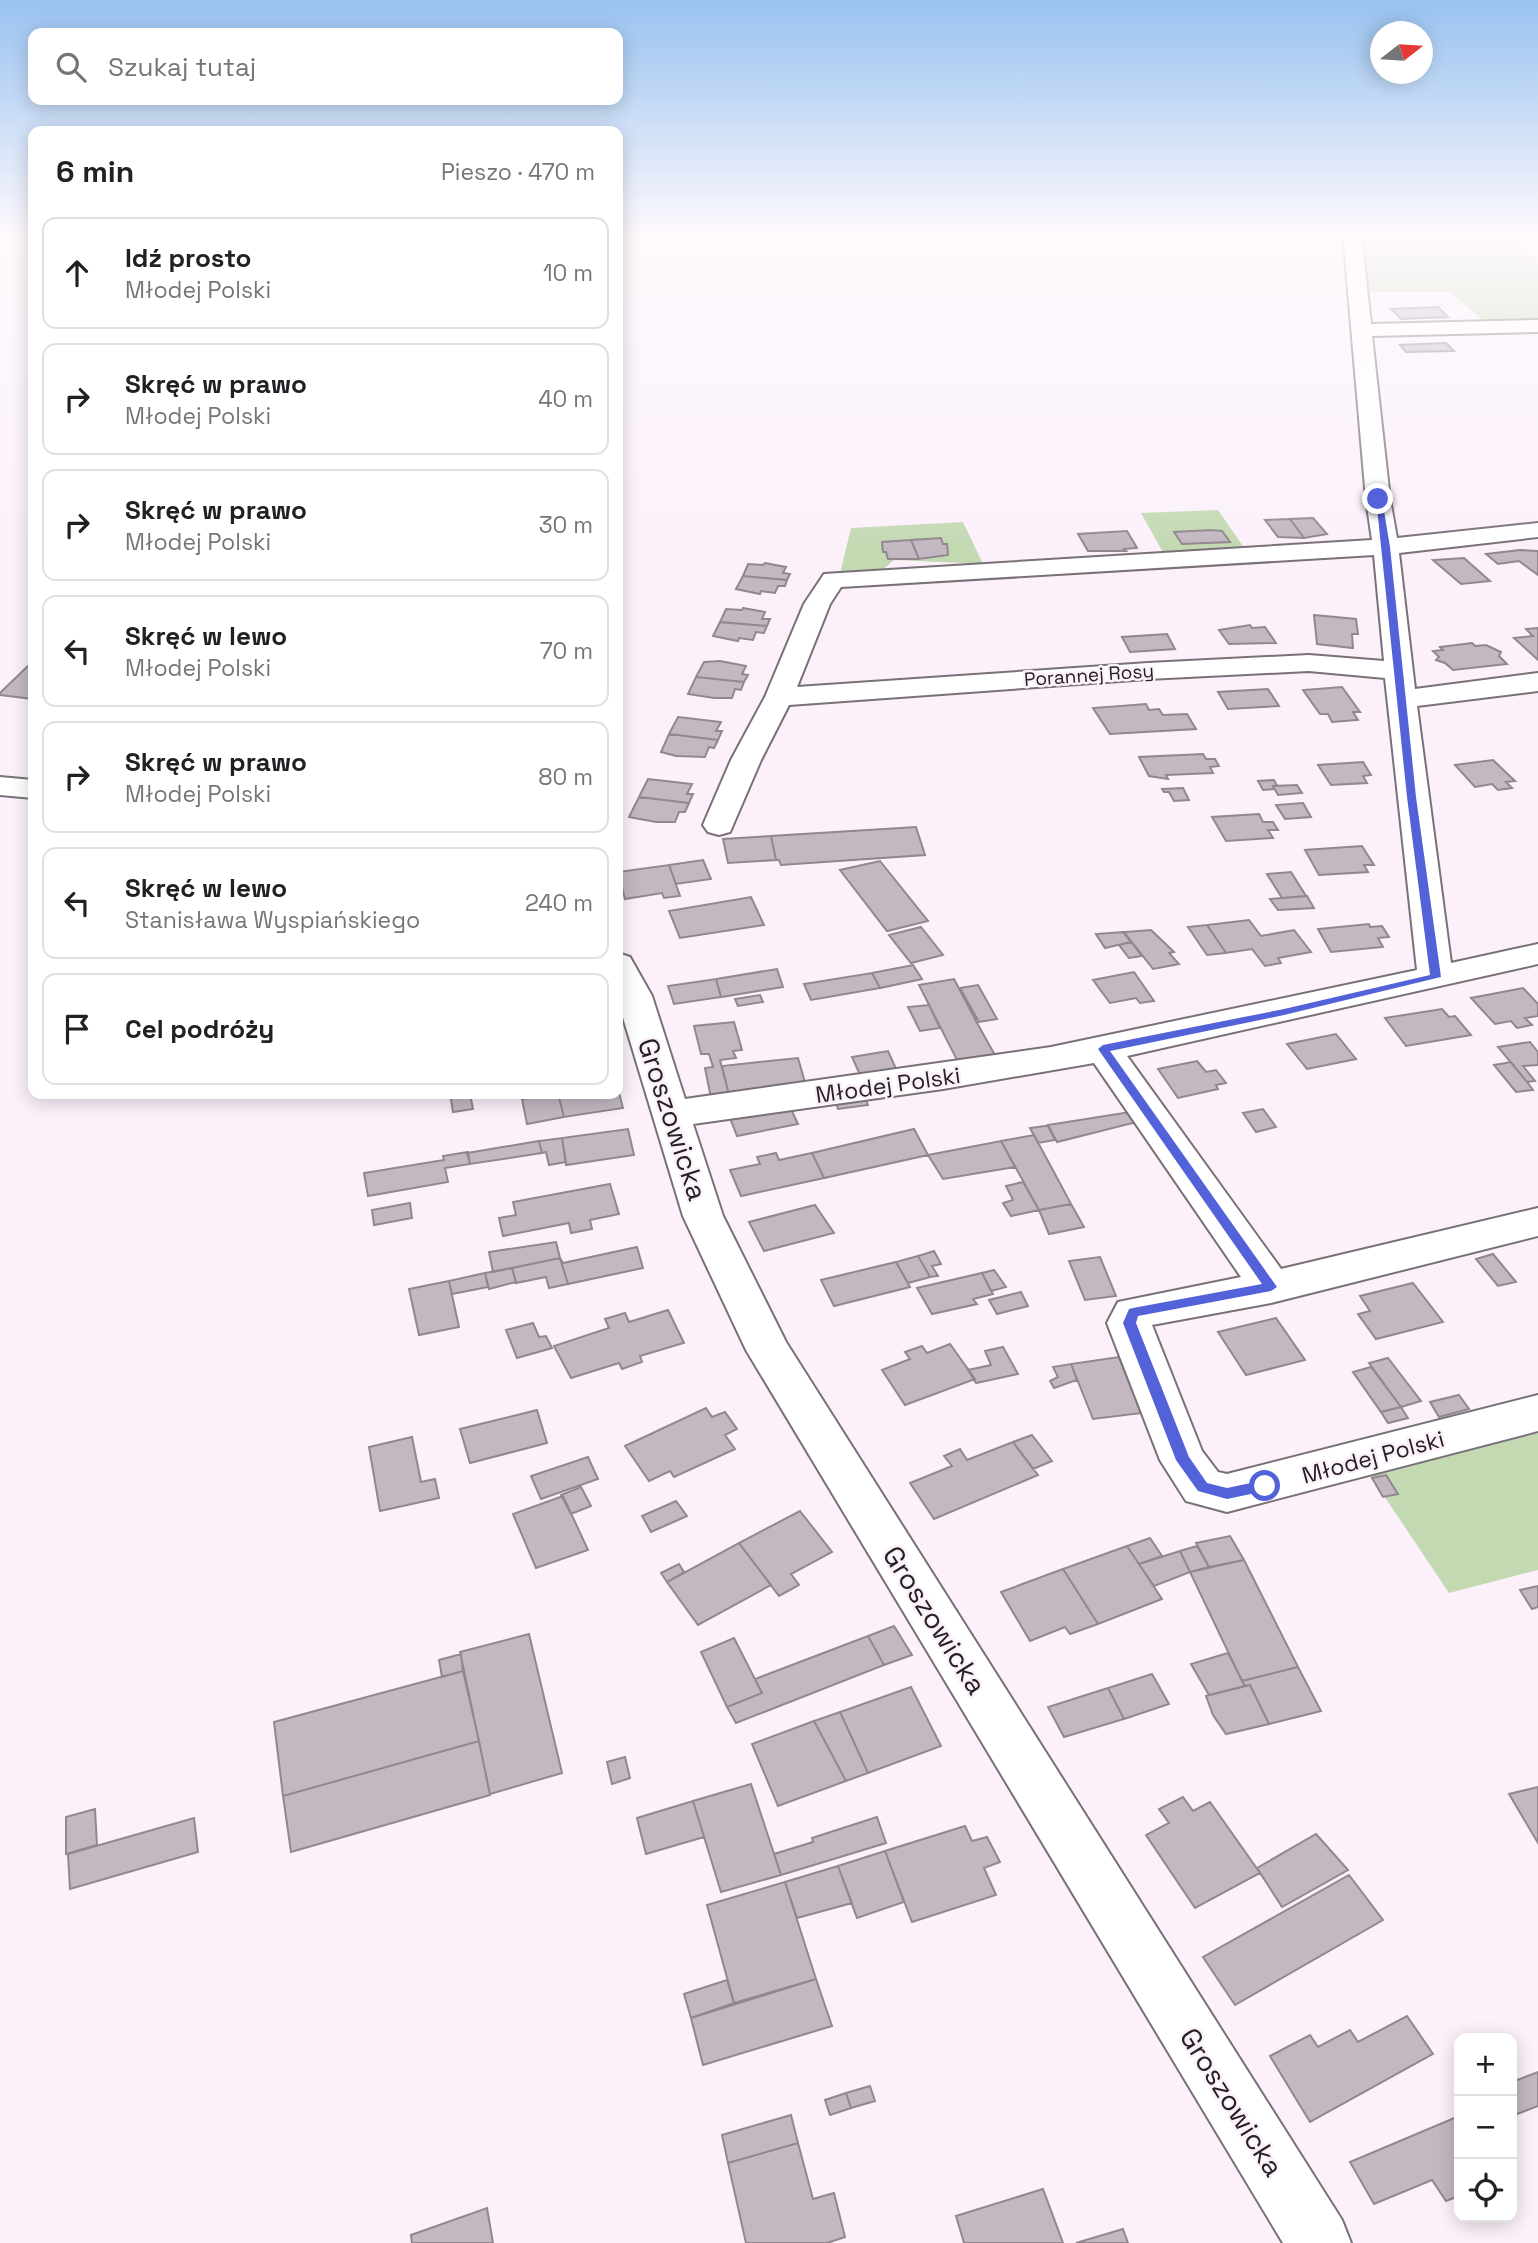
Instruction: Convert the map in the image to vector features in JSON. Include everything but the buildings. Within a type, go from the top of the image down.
[{"type":"street","points":[[1363,338],[1378,499],[1386,547],[1412,797],[1435,977]]},
{"type":"street","points":[[719,825],[746,760],[779,697],[817,604],[833,580],[1226,559],[1386,547],[1538,530]]},
{"type":"street","name":"Porannej Rosy","points":[[779,697],[1148,671],[1295,664],[1401,685],[1538,682]]},
{"type":"street","points":[[0,786],[28,789]]},
{"type":"street","name":"Młodej Polski","points":[[671,1114],[953,1075],[1103,1049],[1284,1012],[1538,954]]},
{"type":"street","name":"Groszowicka","points":[[623,974],[634,996],[703,1216],[768,1350],[1319,2243]]},
{"type":"street","points":[[1103,1049],[1271,1287]]},
{"type":"street","name":"Młodej Polski","points":[[1538,1223],[1271,1287],[1133,1312],[1129,1323],[1183,1460],[1203,1487],[1227,1493],[1265,1486],[1538,1413]]},
{"type":"green space","points":[[1218,510],[1247,552],[1165,556],[1141,513]]},
{"type":"green space","points":[[963,522],[983,564],[894,560],[879,573],[840,574],[851,528]]},
{"type":"green space","points":[[1538,1425],[1538,1570],[1449,1593],[1372,1478],[1369,1458]]},
{"type":"route","points":[[1265,1486],[1227,1493],[1203,1487],[1183,1460],[1129,1323],[1133,1312],[1271,1287],[1103,1049],[1284,1012],[1435,977],[1412,797],[1386,547],[1378,499]]}]
